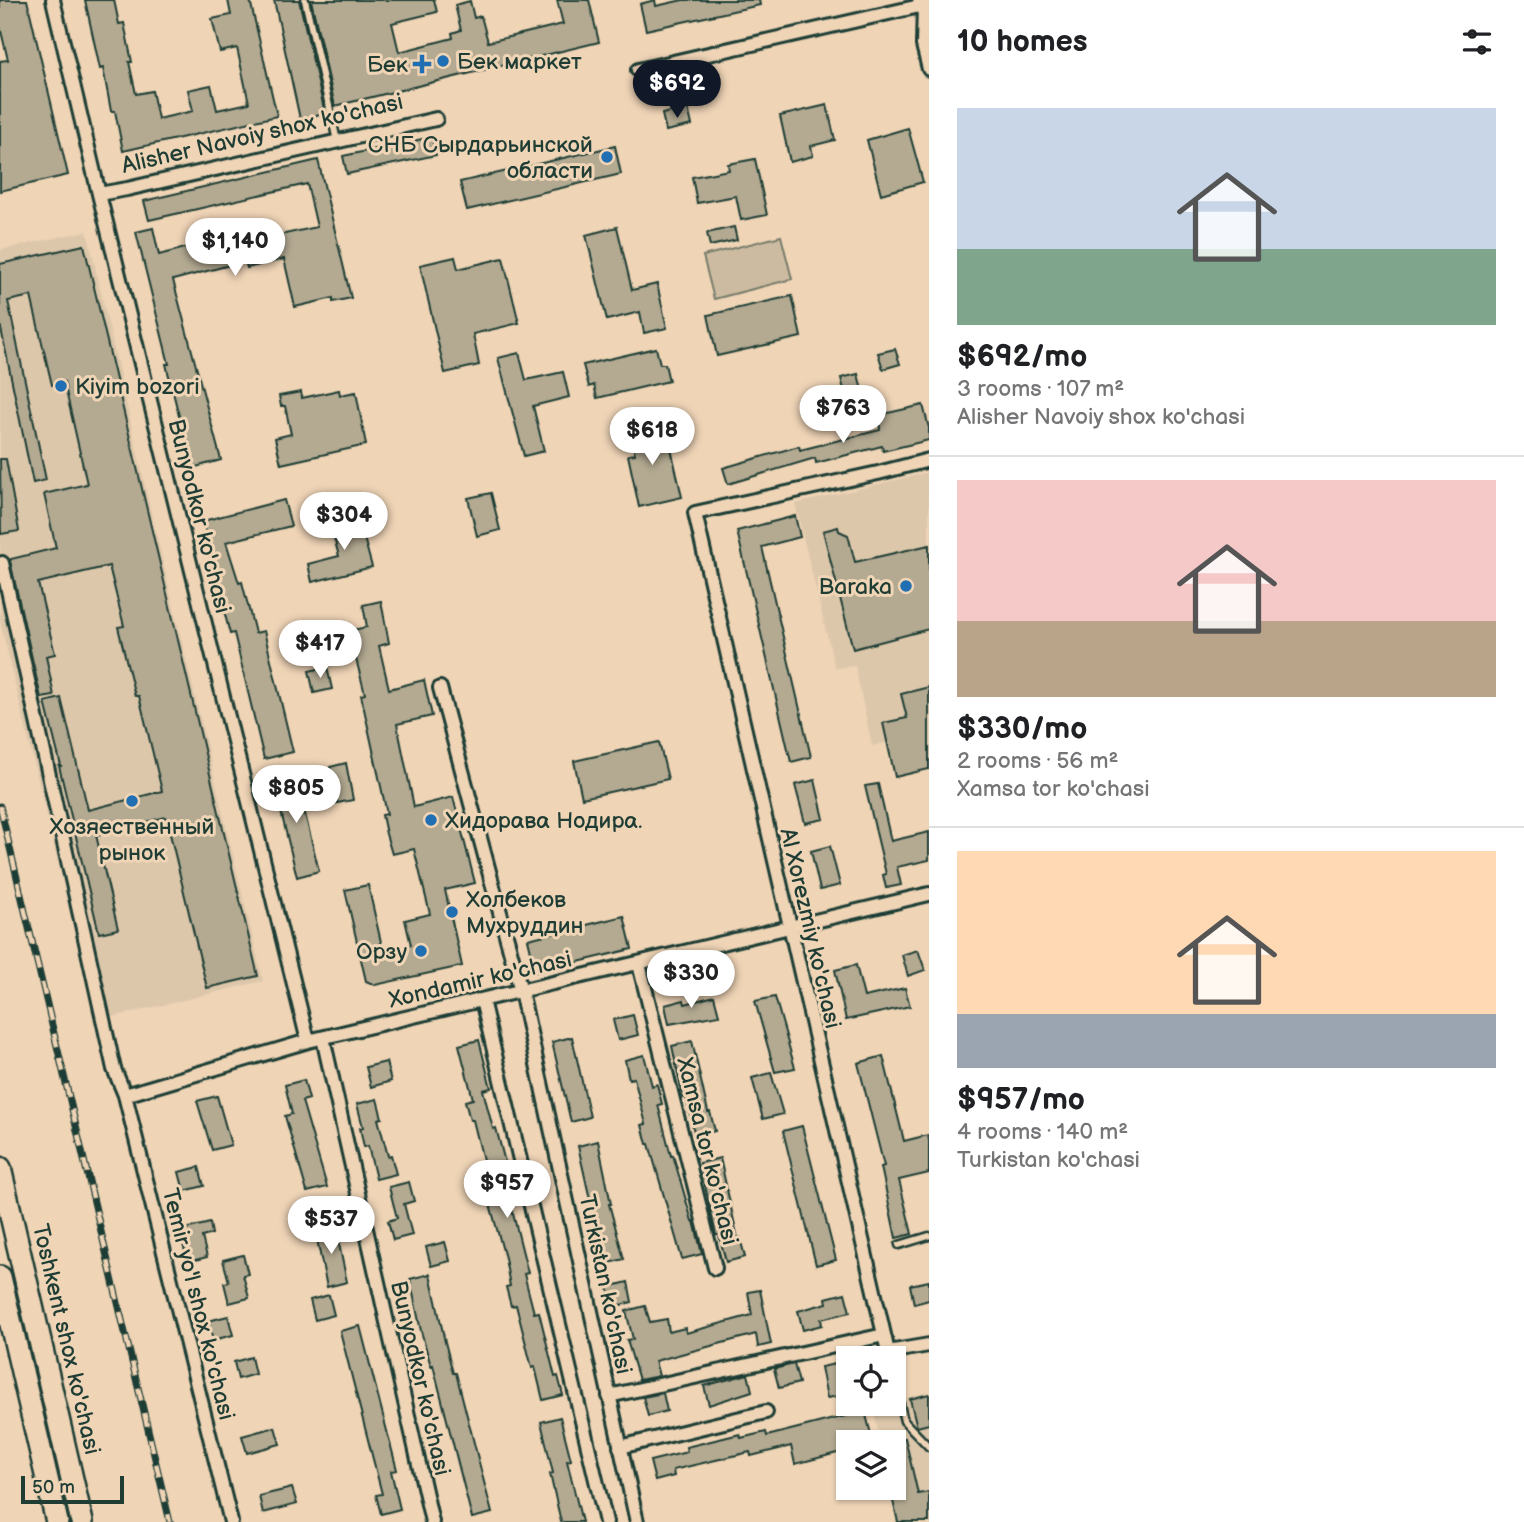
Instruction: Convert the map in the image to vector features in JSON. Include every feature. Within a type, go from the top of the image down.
[{"type":"highway","name":"Toshkent shox ko'chasi","points":[[0,1168],[82,1522]]},
{"type":"highway","points":[[0,1277],[57,1522]]},
{"type":"street","name":"Bunyodkor ko'chasi","points":[[53,0],[309,1041]]},
{"type":"street","points":[[638,70],[926,6],[923,46],[929,69]]},
{"type":"street","name":"Alisher Navoiy shox ko'chasi","points":[[99,194],[436,119]]},
{"type":"street","name":"Al Xorezmiy ko'chasi","points":[[886,1346],[695,513],[929,460]]},
{"type":"street","name":"Temir yo'l shox ko'chasi","points":[[2,563],[114,1069],[125,1096],[231,1522]]},
{"type":"street","name":"Turkistan ko'chasi","points":[[440,688],[521,991],[637,1522]]},
{"type":"street","name":"Xondamir ko'chasi","points":[[125,1096],[309,1041],[929,894]]},
{"type":"street","name":"Xamsa tor ko'chasi","points":[[639,964],[715,1268]]},
{"type":"street","points":[[482,1000],[606,1522]]},
{"type":"street","name":"Bunyodkor ko'chasi","points":[[323,1038],[432,1522]]},
{"type":"street","points":[[608,1396],[884,1335]]},
{"type":"street","points":[[906,1351],[929,1345]]},
{"type":"street","points":[[620,1447],[766,1412]]},
{"type":"lane","points":[[306,0],[337,141]]},
{"type":"lane","points":[[899,1245],[929,1236]]},
{"type":"lane","points":[[903,1416],[904,1422],[929,1447]]},
{"type":"shaded area","name":"Хозяественный рынок","points":[[87,231],[263,981],[96,1021],[0,621],[0,250]]},
{"type":"shaded area","points":[[781,236],[792,279],[714,299],[703,256]]},
{"type":"shaded area","points":[[929,472],[929,732],[872,746],[855,666],[835,668],[795,504]]},
{"type":"shaded area","points":[[929,1392],[929,1522],[898,1522],[893,1500],[906,1500],[906,1430],[878,1430],[875,1416],[906,1416],[906,1398]]},
{"type":"building","points":[[0,0],[27,0],[68,175],[0,191],[0,61],[8,60],[0,27]]},
{"type":"building","points":[[85,0],[114,0],[119,24],[124,23],[136,94],[152,91],[158,119],[193,111],[188,90],[211,85],[217,110],[249,103],[237,48],[220,52],[212,19],[231,15],[228,0],[250,0],[277,116],[123,151],[115,111],[111,111],[103,68],[100,69]]},
{"type":"building","points":[[274,0],[299,0],[324,109],[321,109],[322,114],[300,119]]},
{"type":"building","points":[[311,0],[434,0],[437,12],[392,23],[399,52],[453,38],[452,33],[461,30],[455,5],[470,1],[474,18],[481,16],[488,42],[563,24],[557,0],[589,0],[599,42],[335,106]]},
{"type":"building","points":[[655,0],[656,6],[683,0],[759,0],[760,5],[646,30],[640,4]]},
{"type":"building","points":[[827,105],[835,140],[811,146],[813,156],[790,162],[780,116]]},
{"type":"building","points":[[688,108],[692,125],[666,131],[662,114]]},
{"type":"building","points":[[908,128],[923,182],[881,194],[867,140]]},
{"type":"building","points":[[432,137],[436,155],[347,174],[343,156]]},
{"type":"building","points":[[615,146],[621,174],[467,210],[460,182]]},
{"type":"building","points":[[755,159],[767,215],[741,220],[736,196],[697,203],[692,177],[729,170],[728,164]]},
{"type":"building","points":[[318,160],[351,298],[333,302],[333,298],[295,307],[284,259],[247,268],[245,261],[173,280],[221,460],[192,468],[136,232],[153,228],[159,255],[237,234],[239,244],[317,227],[307,184],[149,220],[144,201]]},
{"type":"building","points":[[617,227],[632,290],[657,284],[667,328],[644,333],[640,312],[607,320],[586,235]]},
{"type":"building","points":[[734,227],[737,240],[710,246],[707,233]]},
{"type":"building","points":[[84,245],[258,976],[207,988],[166,817],[96,835],[118,929],[99,933],[59,766],[45,702],[61,698],[88,810],[162,791],[139,696],[135,696],[118,627],[124,626],[109,566],[38,583],[55,654],[46,656],[54,696],[41,698],[10,561],[56,548],[44,494],[87,484],[64,382],[52,385],[31,296],[8,301],[46,480],[33,483],[0,324],[0,264]]},
{"type":"building","points":[[455,257],[458,269],[503,258],[519,323],[473,334],[479,365],[445,373],[420,265]]},
{"type":"building","points":[[792,296],[801,337],[717,356],[708,315]]},
{"type":"building","points":[[656,348],[660,364],[665,364],[669,381],[597,398],[594,385],[589,387],[583,365]]},
{"type":"building","points":[[895,349],[900,364],[883,369],[878,353]]},
{"type":"building","points":[[519,353],[526,380],[563,372],[569,397],[533,406],[544,451],[524,456],[498,358]]},
{"type":"building","points":[[858,374],[862,390],[845,394],[841,378]]},
{"type":"building","points":[[339,390],[340,395],[356,392],[366,445],[281,464],[275,438],[291,434],[285,406],[281,406],[279,396],[301,392],[302,398]]},
{"type":"building","points":[[923,405],[929,440],[883,451],[882,446],[816,463],[815,458],[728,484],[723,468],[799,446],[800,450],[880,430],[879,415]]},
{"type":"building","points":[[653,420],[659,447],[670,444],[682,497],[639,507],[628,455],[635,454],[628,425]]},
{"type":"building","points":[[0,459],[6,459],[19,531],[1,534]]},
{"type":"building","points":[[491,493],[500,530],[477,536],[468,498]]},
{"type":"building","points":[[284,500],[291,526],[226,542],[239,583],[242,582],[255,633],[264,631],[293,752],[264,759],[234,633],[230,634],[203,521]]},
{"type":"building","points":[[358,516],[372,567],[312,582],[308,564],[339,556],[330,524]]},
{"type":"building","points":[[795,516],[800,537],[762,547],[811,757],[791,762],[737,531]]},
{"type":"building","points":[[838,527],[839,531],[848,535],[855,562],[929,545],[929,629],[853,649],[823,531]]},
{"type":"building","points":[[381,601],[389,643],[379,646],[389,689],[424,680],[432,716],[397,724],[414,807],[453,797],[475,883],[445,890],[462,966],[375,985],[366,981],[345,890],[368,885],[383,951],[411,945],[405,920],[430,914],[414,849],[392,854],[386,834],[382,815],[387,814],[361,695],[365,694],[354,651],[352,648],[323,654],[320,637],[367,627],[363,605]]},
{"type":"building","points":[[327,667],[332,689],[314,693],[309,671]]},
{"type":"building","points":[[929,687],[929,769],[895,777],[883,723],[907,718],[901,694]]},
{"type":"building","points":[[659,742],[668,779],[582,798],[574,761]]},
{"type":"building","points":[[346,763],[353,800],[337,803],[330,767]]},
{"type":"building","points":[[295,773],[319,871],[297,877],[273,779]]},
{"type":"building","points":[[815,780],[824,819],[805,823],[795,785]]},
{"type":"building","points":[[878,784],[891,841],[929,832],[929,860],[897,867],[901,885],[886,888],[883,875],[886,874],[865,786]]},
{"type":"building","points":[[830,846],[840,885],[820,890],[811,851]]},
{"type":"building","points":[[624,916],[632,949],[536,972],[528,939]]},
{"type":"building","points":[[918,950],[925,970],[908,976],[902,955]]},
{"type":"building","points":[[856,965],[864,997],[905,988],[910,1006],[846,1020],[835,970]]},
{"type":"building","points":[[714,996],[719,1015],[669,1024],[665,1005],[684,1000],[685,1004]]},
{"type":"building","points":[[775,997],[795,1068],[775,1072],[755,1001]]},
{"type":"building","points":[[633,1015],[638,1035],[618,1040],[613,1020]]},
{"type":"building","points":[[572,1037],[590,1117],[571,1122],[552,1042]]},
{"type":"building","points":[[479,1040],[491,1088],[483,1090],[511,1185],[506,1186],[528,1273],[524,1274],[534,1313],[539,1312],[555,1377],[558,1376],[563,1395],[543,1400],[516,1305],[511,1306],[506,1287],[510,1286],[505,1258],[488,1197],[492,1196],[473,1120],[470,1120],[465,1101],[473,1099],[459,1045]]},
{"type":"building","points":[[692,1041],[715,1131],[695,1136],[686,1097],[683,1098],[672,1046]]},
{"type":"building","points":[[644,1055],[652,1086],[657,1084],[662,1104],[658,1105],[671,1156],[673,1155],[694,1221],[702,1254],[682,1259],[647,1144],[642,1125],[646,1124],[634,1078],[629,1079],[625,1060]]},
{"type":"building","points":[[883,1056],[904,1141],[928,1135],[929,1141],[929,1173],[899,1180],[912,1234],[896,1238],[881,1167],[884,1166],[858,1063]]},
{"type":"building","points":[[386,1062],[391,1081],[371,1087],[366,1067]]},
{"type":"building","points":[[771,1073],[783,1114],[763,1119],[752,1078]]},
{"type":"building","points":[[304,1080],[309,1099],[302,1101],[327,1187],[307,1192],[285,1116],[292,1114],[285,1085]]},
{"type":"building","points":[[217,1096],[231,1145],[212,1150],[197,1101]]},
{"type":"building","points":[[377,1099],[382,1118],[378,1119],[396,1174],[376,1179],[368,1146],[364,1147],[360,1128],[363,1127],[357,1104]]},
{"type":"building","points":[[802,1126],[836,1260],[816,1265],[783,1131]]},
{"type":"building","points":[[598,1141],[609,1204],[624,1259],[605,1264],[591,1214],[593,1213],[578,1146]]},
{"type":"building","points":[[720,1158],[738,1239],[740,1238],[745,1257],[726,1262],[719,1235],[716,1235],[700,1163]]},
{"type":"building","points":[[199,1167],[204,1186],[184,1191],[179,1172]]},
{"type":"building","points":[[409,1182],[414,1201],[404,1204],[412,1235],[393,1240],[388,1221],[397,1218],[389,1187]]},
{"type":"building","points":[[210,1223],[212,1234],[202,1237],[207,1257],[188,1262],[182,1241],[176,1243],[173,1232]]},
{"type":"building","points":[[335,1225],[347,1282],[327,1287],[315,1230]]},
{"type":"building","points":[[445,1242],[450,1261],[431,1266],[426,1247]]},
{"type":"building","points":[[243,1255],[248,1274],[243,1275],[249,1298],[229,1303],[224,1283],[229,1282],[223,1260]]},
{"type":"building","points":[[430,1274],[453,1373],[456,1373],[492,1513],[472,1518],[433,1365],[431,1366],[421,1331],[410,1279]]},
{"type":"building","points":[[929,1281],[929,1300],[914,1304],[910,1285]]},
{"type":"building","points":[[628,1282],[632,1302],[613,1307],[608,1287]]},
{"type":"building","points":[[760,1290],[771,1344],[758,1347],[756,1334],[655,1361],[659,1376],[639,1380],[627,1340],[633,1339],[626,1311],[645,1306],[650,1322],[667,1319],[669,1332],[685,1328],[686,1333],[752,1315],[748,1292]]},
{"type":"building","points":[[845,1293],[850,1312],[821,1319],[822,1325],[803,1330],[798,1311],[827,1303],[826,1298]]},
{"type":"building","points":[[329,1295],[334,1315],[315,1320],[310,1300]]},
{"type":"building","points":[[228,1316],[233,1335],[213,1340],[208,1321]]},
{"type":"building","points":[[360,1326],[397,1470],[391,1471],[400,1509],[381,1514],[376,1495],[382,1494],[340,1331]]},
{"type":"building","points":[[251,1357],[255,1374],[238,1379],[234,1362]]},
{"type":"building","points":[[794,1364],[799,1383],[779,1388],[774,1369]]},
{"type":"building","points":[[836,1364],[836,1396],[827,1398],[821,1367]]},
{"type":"building","points":[[748,1374],[752,1391],[709,1405],[704,1386]]},
{"type":"building","points":[[663,1393],[667,1411],[648,1416],[643,1397]]},
{"type":"building","points":[[929,1394],[929,1424],[917,1427],[910,1399]]},
{"type":"building","points":[[845,1416],[866,1416],[870,1430],[836,1430],[836,1453],[795,1464],[791,1446],[751,1456],[750,1452],[673,1470],[674,1476],[655,1481],[650,1461],[687,1452],[686,1447],[740,1434],[741,1438],[766,1432],[767,1436]]},
{"type":"building","points":[[560,1417],[571,1460],[567,1461],[582,1522],[561,1522],[550,1474],[553,1473],[541,1422]]},
{"type":"building","points":[[275,1427],[280,1444],[247,1453],[242,1436]]},
{"type":"building","points":[[906,1442],[918,1494],[929,1492],[929,1522],[898,1522],[893,1501],[906,1500]]},
{"type":"building","points":[[292,1488],[297,1504],[263,1513],[259,1496]]},
{"type":"railway","points":[[0,806],[170,1522]]},
{"type":"place","name":"Бек маркет","points":[[443,61]]},
{"type":"place","name":"Бек","points":[[422,64]]},
{"type":"place","name":"СНБ Сырдарьинской области","points":[[607,157]]},
{"type":"place","name":"Kiyim bozori","points":[[61,386]]},
{"type":"place","name":"Baraka","points":[[906,586]]},
{"type":"place","name":"Хозяественный рынок","points":[[132,801]]},
{"type":"place","name":"Хидорава Нодира.","points":[[431,820]]},
{"type":"place","name":"Холбеков Мухруддин","points":[[452,912]]},
{"type":"place","name":"Орзу","points":[[421,951]]}]
